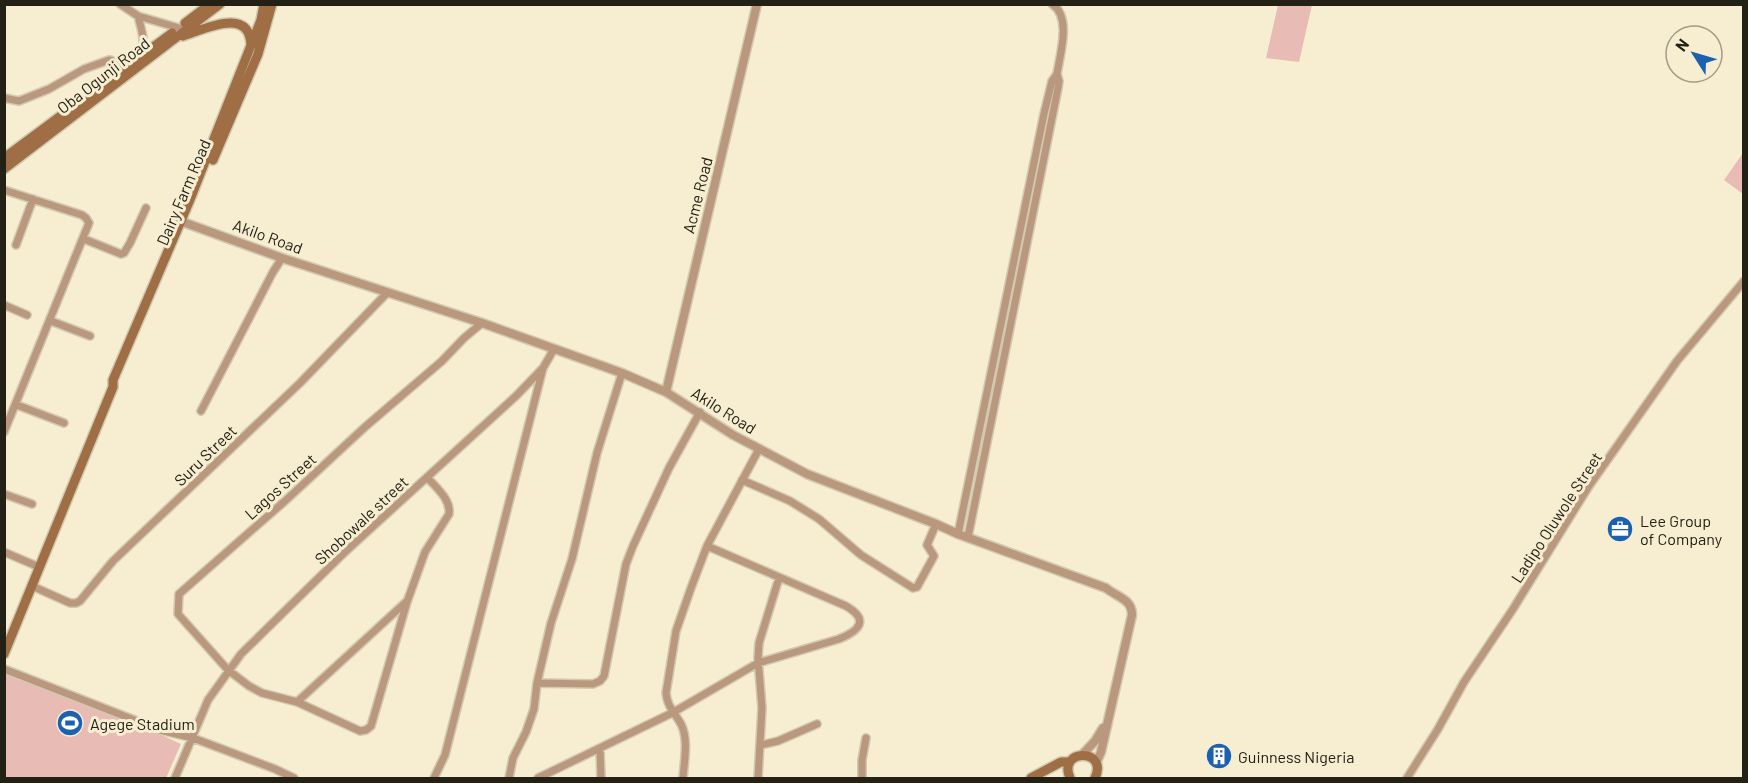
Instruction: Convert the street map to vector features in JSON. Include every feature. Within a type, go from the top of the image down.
[{"type":"main road","name":"Oba Ogunji Road","points":[[4,158],[220,4]]},
{"type":"main road","name":"Dairy Farm Road","points":[[183,222],[261,20],[264,4]]},
{"type":"main road","name":"Dairy Farm Road","points":[[4,654],[113,387],[113,380],[258,54],[272,4]]},
{"type":"main road","name":"Oba Ogunji Road","points":[[4,169],[70,121],[137,59],[209,5]]},
{"type":"main road","points":[[172,40],[224,23],[238,24],[246,28],[250,37],[250,47]]},
{"type":"main road","points":[[1070,778],[1067,771],[1070,762],[1082,755],[1091,757],[1097,766],[1100,778]]},
{"type":"main road","points":[[1032,778],[1061,762],[1070,762]]},
{"type":"main road","points":[[1032,778],[1045,778]]},
{"type":"street","points":[[120,4],[138,16],[179,28]]},
{"type":"street","name":"Acme Road","points":[[666,392],[757,4]]},
{"type":"street","points":[[958,534],[1026,205],[1048,114],[1059,81],[1057,74],[1064,22],[1061,12],[1052,4]]},
{"type":"street","points":[[137,59],[143,48],[138,16]]},
{"type":"street","points":[[5,98],[15,102],[19,101],[49,89],[84,69],[109,60],[118,62],[125,72]]},
{"type":"street","points":[[968,537],[1034,206],[1048,114]]},
{"type":"street","points":[[4,190],[82,215],[89,223],[17,405],[4,432]]},
{"type":"street","points":[[16,245],[33,199]]},
{"type":"street","points":[[1026,205],[1034,206]]},
{"type":"street","points":[[84,238],[121,254],[124,253],[127,251],[146,208]]},
{"type":"street","name":"Akilo Road","points":[[183,222],[282,258],[482,323],[622,373],[666,392],[733,435],[807,474],[958,534],[1106,588],[1130,604],[1132,615],[1097,766]]},
{"type":"street","points":[[201,411],[282,258]]},
{"type":"street","name":"Ladipo Oluwole Street","points":[[1407,778],[1464,682],[1589,486],[1677,361],[1743,281]]},
{"type":"street","name":"Suru Street","points":[[32,586],[70,603],[80,601],[113,561],[300,383],[387,293]]},
{"type":"street","points":[[4,305],[27,315]]},
{"type":"street","points":[[51,321],[90,336]]},
{"type":"street","name":"Lagos Street","points":[[427,477],[447,500],[450,508],[449,514],[425,552],[407,602],[371,726],[366,730],[360,731],[297,702],[262,693],[228,670],[178,614],[179,594],[482,323]]},
{"type":"street","points":[[434,778],[446,755],[543,368],[554,349]]},
{"type":"street","name":"Shobowale street","points":[[175,778],[208,700],[241,654],[345,552],[516,396],[543,368]]},
{"type":"street","points":[[509,778],[513,758],[534,709],[537,683],[551,623],[572,559],[597,453],[622,373]]},
{"type":"street","points":[[17,405],[64,423]]},
{"type":"street","points":[[537,683],[593,684],[604,676],[629,555],[669,468],[700,412]]},
{"type":"street","points":[[683,778],[685,743],[681,725],[672,713],[666,693],[676,631],[707,546],[759,449]]},
{"type":"street","points":[[742,480],[790,501],[819,519],[853,549],[913,588],[917,587],[933,559],[933,553],[927,545],[936,524]]},
{"type":"street","points":[[4,494],[32,504]]},
{"type":"street","points":[[538,778],[672,713],[758,663],[839,639],[851,634],[860,622],[857,612],[846,606],[707,546]]},
{"type":"street","points":[[4,552],[39,567]]},
{"type":"street","points":[[758,778],[762,692],[758,663],[759,643],[779,578]]},
{"type":"street","points":[[297,702],[407,602]]},
{"type":"street","points":[[4,669],[160,730],[193,738],[294,778]]},
{"type":"street","name":"Akilo Road","points":[[1082,755],[1095,741],[1107,720]]},
{"type":"street","points":[[761,745],[778,741],[817,724]]},
{"type":"street","points":[[862,778],[866,738]]},
{"type":"street","points":[[600,749],[601,778]]},
{"type":"shaded area","points":[[1278,5],[1312,5],[1299,62],[1266,58]]},
{"type":"shaded area","points":[[1743,153],[1743,194],[1724,180]]},
{"type":"shaded area","name":"Agege Stadium","points":[[5,672],[89,702],[181,744],[166,778],[5,778]]},
{"type":"place","name":"Lee Group of Company","points":[[1620,529]]},
{"type":"place","name":"Agege Stadium","points":[[70,723]]},
{"type":"place","name":"Guinness Nigeria","points":[[1219,756]]}]
